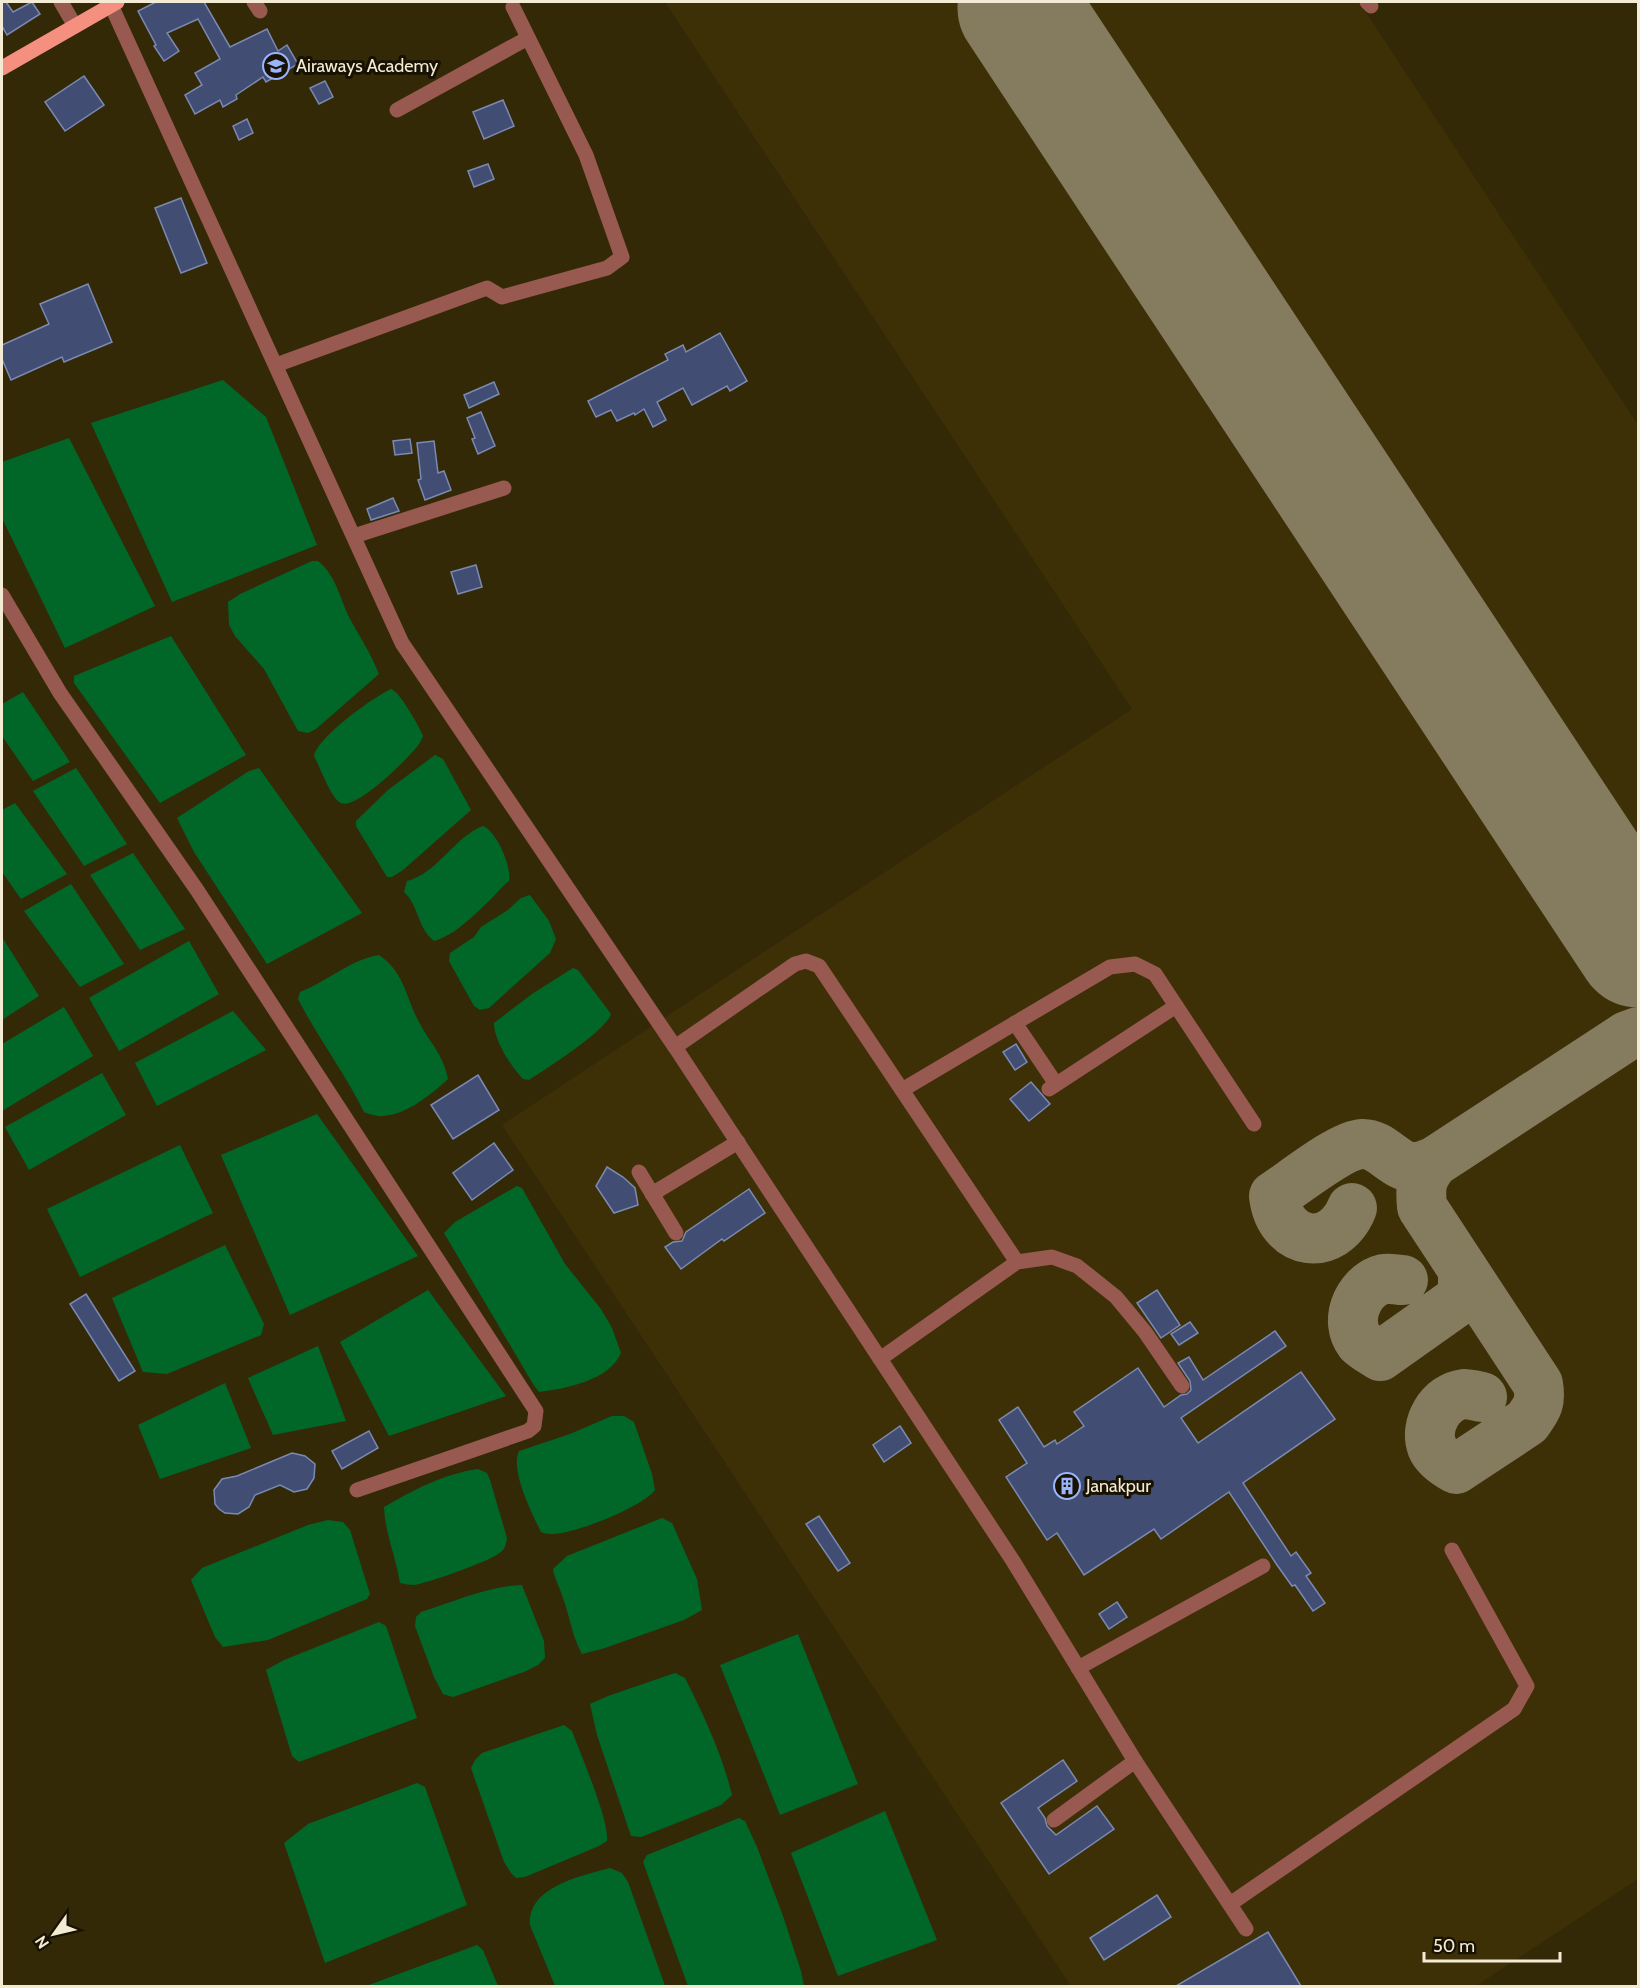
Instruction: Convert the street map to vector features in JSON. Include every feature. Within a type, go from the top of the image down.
[{"type":"main road","points":[[2,68],[114,3]]},
{"type":"street","points":[[61,2],[75,26]]},
{"type":"street","points":[[114,3],[402,643],[738,1142],[1012,1561],[1135,1761],[1246,1929]]},
{"type":"street","points":[[276,365],[487,288],[502,297],[608,268],[622,257],[586,155],[513,8]]},
{"type":"street","points":[[397,110],[528,38]]},
{"type":"street","points":[[354,536],[504,488]]},
{"type":"street","points":[[2,595],[60,693],[197,890],[536,1411],[534,1426],[528,1431],[357,1490]]},
{"type":"street","points":[[675,1047],[795,964],[807,961],[819,966],[1017,1262]]},
{"type":"street","points":[[902,1090],[1110,967],[1135,964],[1155,975],[1254,1124]]},
{"type":"street","points":[[1015,1023],[1052,1086],[1176,1006]]},
{"type":"street","points":[[652,1194],[738,1142]]},
{"type":"street","points":[[639,1173],[676,1233]]},
{"type":"street","points":[[880,1359],[1017,1262],[1052,1257],[1077,1266],[1116,1297],[1145,1332],[1182,1386]]},
{"type":"street","points":[[1230,1904],[1514,1708],[1527,1686],[1452,1550]]},
{"type":"street","points":[[1078,1668],[1263,1566]]},
{"type":"street","points":[[1054,1820],[1135,1761]]},
{"type":"shaded area","points":[[665,2],[1359,2],[1638,425],[1638,1879],[1476,1986],[1071,1986],[502,1125],[1132,709]]},
{"type":"shaded area","points":[[223,380],[266,417],[317,545],[172,602],[91,423]]},
{"type":"shaded area","points":[[69,438],[155,606],[65,648],[2,518],[2,462]]},
{"type":"shaded area","points":[[312,561],[318,561],[329,573],[379,674],[316,729],[308,733],[298,731],[264,669],[235,636],[229,625],[228,602],[240,594]]},
{"type":"shaded area","points":[[171,636],[246,755],[160,803],[74,683],[74,676]]},
{"type":"shaded area","points":[[391,689],[404,703],[423,736],[410,754],[379,784],[356,800],[346,804],[339,802],[314,756],[335,729],[359,709]]},
{"type":"shaded area","points":[[23,692],[70,762],[33,781],[2,736],[2,704]]},
{"type":"shaded area","points":[[435,755],[443,759],[471,810],[403,870],[392,877],[387,877],[356,826],[356,821],[388,790]]},
{"type":"shaded area","points":[[76,768],[127,844],[84,866],[33,791]]},
{"type":"shaded area","points":[[259,768],[362,913],[267,964],[194,852],[177,818],[249,771]]},
{"type":"shaded area","points":[[15,803],[67,874],[21,899],[2,872],[2,810]]},
{"type":"shaded area","points":[[483,826],[493,835],[502,850],[508,867],[509,881],[465,923],[450,934],[434,941],[425,930],[409,897],[404,892],[407,881],[428,871],[463,838]]},
{"type":"shaded area","points":[[133,853],[185,929],[140,950],[90,875]]},
{"type":"shaded area","points":[[71,884],[124,964],[80,987],[24,911]]},
{"type":"shaded area","points":[[530,895],[549,921],[556,939],[550,953],[489,1008],[480,1010],[474,1006],[449,961],[450,953],[474,937],[481,927],[508,910],[521,898]]},
{"type":"shaded area","points":[[2,937],[39,996],[2,1020]]},
{"type":"shaded area","points":[[189,941],[219,994],[119,1051],[89,998]]},
{"type":"shaded area","points":[[379,955],[394,969],[404,985],[419,1022],[443,1062],[448,1079],[409,1108],[392,1115],[381,1116],[364,1112],[298,999],[300,992],[358,961]]},
{"type":"shaded area","points":[[573,968],[578,970],[611,1014],[598,1030],[574,1049],[529,1080],[523,1079],[500,1045],[494,1023],[532,994]]},
{"type":"shaded area","points":[[64,1007],[93,1056],[2,1111],[2,1044]]},
{"type":"shaded area","points":[[233,1011],[266,1050],[157,1106],[135,1063]]},
{"type":"shaded area","points":[[102,1073],[126,1115],[29,1170],[5,1127]]},
{"type":"shaded area","points":[[317,1114],[418,1256],[290,1315],[221,1155]]},
{"type":"shaded area","points":[[180,1145],[213,1213],[80,1277],[47,1209]]},
{"type":"shaded area","points":[[517,1186],[522,1188],[565,1264],[601,1309],[612,1328],[621,1353],[607,1370],[586,1382],[539,1392],[444,1233],[455,1222]]},
{"type":"shaded area","points":[[225,1245],[264,1324],[261,1335],[167,1374],[143,1372],[112,1298]]},
{"type":"shaded area","points":[[428,1290],[506,1396],[389,1436],[340,1342]]},
{"type":"shaded area","points":[[318,1346],[346,1421],[273,1435],[248,1378]]},
{"type":"shaded area","points":[[225,1383],[251,1448],[160,1479],[138,1425]]},
{"type":"shaded area","points":[[612,1416],[624,1416],[634,1422],[652,1474],[655,1490],[637,1504],[590,1525],[561,1533],[541,1532],[528,1503],[517,1469],[519,1451],[570,1434]]},
{"type":"shaded area","points":[[478,1469],[487,1473],[490,1480],[507,1538],[504,1549],[492,1558],[444,1576],[414,1585],[400,1583],[386,1526],[384,1507],[441,1479]]},
{"type":"shaded area","points":[[662,1518],[672,1523],[697,1579],[702,1610],[684,1620],[582,1654],[553,1569],[567,1556]]},
{"type":"shaded area","points":[[328,1520],[343,1522],[350,1530],[370,1594],[367,1599],[268,1640],[223,1647],[215,1637],[191,1580],[202,1568],[308,1525]]},
{"type":"shaded area","points":[[522,1585],[544,1641],[545,1658],[538,1665],[524,1672],[453,1697],[443,1694],[434,1677],[415,1626],[416,1617],[421,1612],[471,1595],[496,1588]]},
{"type":"shaded area","points":[[379,1622],[386,1626],[417,1718],[299,1762],[292,1756],[266,1670],[284,1660]]},
{"type":"shaded area","points":[[798,1634],[858,1784],[780,1815],[720,1665]]},
{"type":"shaded area","points":[[675,1673],[685,1678],[699,1707],[718,1750],[732,1795],[721,1805],[687,1819],[641,1837],[631,1836],[597,1735],[590,1704]]},
{"type":"shaded area","points":[[564,1725],[572,1731],[594,1787],[604,1819],[607,1841],[525,1877],[516,1878],[504,1862],[471,1768],[482,1753]]},
{"type":"shaded area","points":[[417,1783],[425,1787],[467,1905],[325,1963],[284,1843],[308,1824]]},
{"type":"shaded area","points":[[885,1811],[937,1940],[838,1976],[791,1853]]},
{"type":"shaded area","points":[[739,1818],[745,1821],[757,1847],[783,1916],[804,1986],[688,1986],[643,1862],[647,1855]]},
{"type":"shaded area","points":[[610,1868],[622,1873],[628,1882],[665,1986],[555,1986],[530,1925],[531,1912],[546,1892],[558,1885]]},
{"type":"shaded area","points":[[477,1945],[483,1950],[498,1986],[366,1986]]},
{"type":"building","points":[[2,2],[6,2],[13,12],[32,2],[40,14],[7,35],[2,26]]},
{"type":"building","points":[[156,2],[204,2],[230,47],[267,29],[278,51],[287,45],[298,64],[266,82],[263,77],[236,95],[237,99],[223,107],[220,100],[195,114],[185,95],[202,85],[195,73],[220,59],[198,19],[167,33],[179,51],[164,61],[154,46],[156,45],[138,11]]},
{"type":"building","points":[[84,76],[104,105],[65,131],[45,102]]},
{"type":"building","points":[[325,81],[333,97],[319,104],[310,88]]},
{"type":"building","points":[[503,100],[514,126],[484,139],[473,112]]},
{"type":"building","points":[[247,119],[253,133],[239,140],[233,126]]},
{"type":"building","points":[[488,164],[494,179],[474,187],[468,171]]},
{"type":"building","points":[[181,198],[207,263],[181,273],[155,208]]},
{"type":"building","points":[[88,284],[112,342],[64,362],[62,357],[11,380],[2,359],[2,345],[49,324],[40,304]]},
{"type":"building","points":[[720,333],[747,381],[730,391],[727,386],[692,405],[683,388],[657,402],[666,420],[653,427],[644,409],[635,415],[634,413],[617,421],[611,410],[596,417],[588,401],[668,360],[665,354],[683,345],[686,352]]},
{"type":"building","points":[[494,382],[499,394],[469,408],[464,395]]},
{"type":"building","points":[[481,412],[495,446],[478,454],[472,439],[475,438],[467,418]]},
{"type":"building","points":[[410,439],[412,453],[395,455],[393,441]]},
{"type":"building","points":[[434,441],[438,473],[444,471],[451,490],[425,500],[418,480],[421,479],[417,443]]},
{"type":"building","points":[[393,498],[399,511],[371,520],[367,509]]},
{"type":"building","points":[[476,565],[482,587],[458,594],[451,572]]},
{"type":"building","points":[[1016,1044],[1027,1062],[1015,1070],[1003,1052]]},
{"type":"building","points":[[478,1075],[499,1110],[453,1139],[431,1105]]},
{"type":"building","points":[[1031,1082],[1050,1104],[1029,1121],[1010,1099]]},
{"type":"building","points":[[494,1143],[513,1170],[472,1200],[453,1173]]},
{"type":"building","points":[[607,1167],[635,1188],[638,1205],[614,1213],[596,1186]]},
{"type":"building","points":[[749,1189],[765,1213],[724,1241],[722,1239],[681,1269],[665,1247],[673,1242],[682,1241],[686,1232]]},
{"type":"building","points":[[1157,1290],[1180,1325],[1161,1338],[1137,1303]]},
{"type":"building","points":[[86,1294],[135,1371],[119,1381],[70,1304]]},
{"type":"building","points":[[1190,1322],[1198,1333],[1179,1345],[1171,1334]]},
{"type":"building","points":[[1275,1331],[1286,1346],[1181,1418],[1198,1443],[1301,1372],[1335,1419],[1243,1483],[1291,1556],[1296,1552],[1311,1573],[1306,1576],[1325,1603],[1313,1611],[1295,1585],[1292,1586],[1277,1565],[1229,1492],[1161,1539],[1154,1529],[1084,1575],[1057,1533],[1047,1540],[1006,1477],[1027,1463],[999,1420],[1018,1407],[1044,1447],[1055,1440],[1057,1444],[1084,1426],[1074,1412],[1138,1368],[1164,1407],[1191,1390],[1190,1381],[1178,1363],[1189,1357],[1203,1380]]},
{"type":"building","points":[[900,1426],[911,1443],[884,1462],[873,1445]]},
{"type":"building","points":[[369,1431],[378,1448],[342,1469],[332,1451]]},
{"type":"building","points":[[292,1453],[305,1456],[315,1464],[314,1478],[307,1489],[294,1492],[280,1485],[255,1495],[249,1507],[238,1514],[225,1513],[215,1504],[214,1490],[222,1479],[237,1476]]},
{"type":"building","points":[[819,1516],[850,1563],[838,1571],[806,1524]]},
{"type":"building","points":[[1117,1602],[1127,1617],[1109,1629],[1099,1614]]},
{"type":"building","points":[[1063,1760],[1077,1781],[1038,1808],[1047,1826],[1056,1835],[1097,1806],[1114,1829],[1049,1874],[1001,1803]]},
{"type":"building","points":[[1157,1895],[1171,1917],[1104,1960],[1090,1938]]},
{"type":"building","points":[[1268,1932],[1301,1986],[1176,1986]]},
{"type":"taxiway","points":[[1482,1397],[1464,1394],[1455,1396],[1441,1406],[1432,1421],[1430,1430],[1432,1447],[1439,1457],[1456,1469],[1527,1422],[1538,1404],[1539,1390],[1538,1384],[1422,1207],[1421,1188],[1426,1173],[1434,1162],[1627,1036],[1638,1032]]},
{"type":"taxiway","points":[[1352,1208],[1343,1223],[1333,1233],[1321,1238],[1308,1238],[1296,1234],[1286,1225],[1278,1213],[1274,1196],[1330,1157],[1362,1144],[1376,1147],[1409,1167],[1434,1162]]},
{"type":"taxiway","points":[[1403,1280],[1386,1279],[1372,1284],[1359,1298],[1355,1307],[1353,1316],[1355,1334],[1362,1344],[1380,1356],[1459,1300],[1463,1289],[1463,1270]]},
{"type":"runway","points":[[1019,8],[1638,946]]},
{"type":"place","name":"Airaways Academy","points":[[276,66]]},
{"type":"place","name":"Janakpur","points":[[1067,1486]]}]
